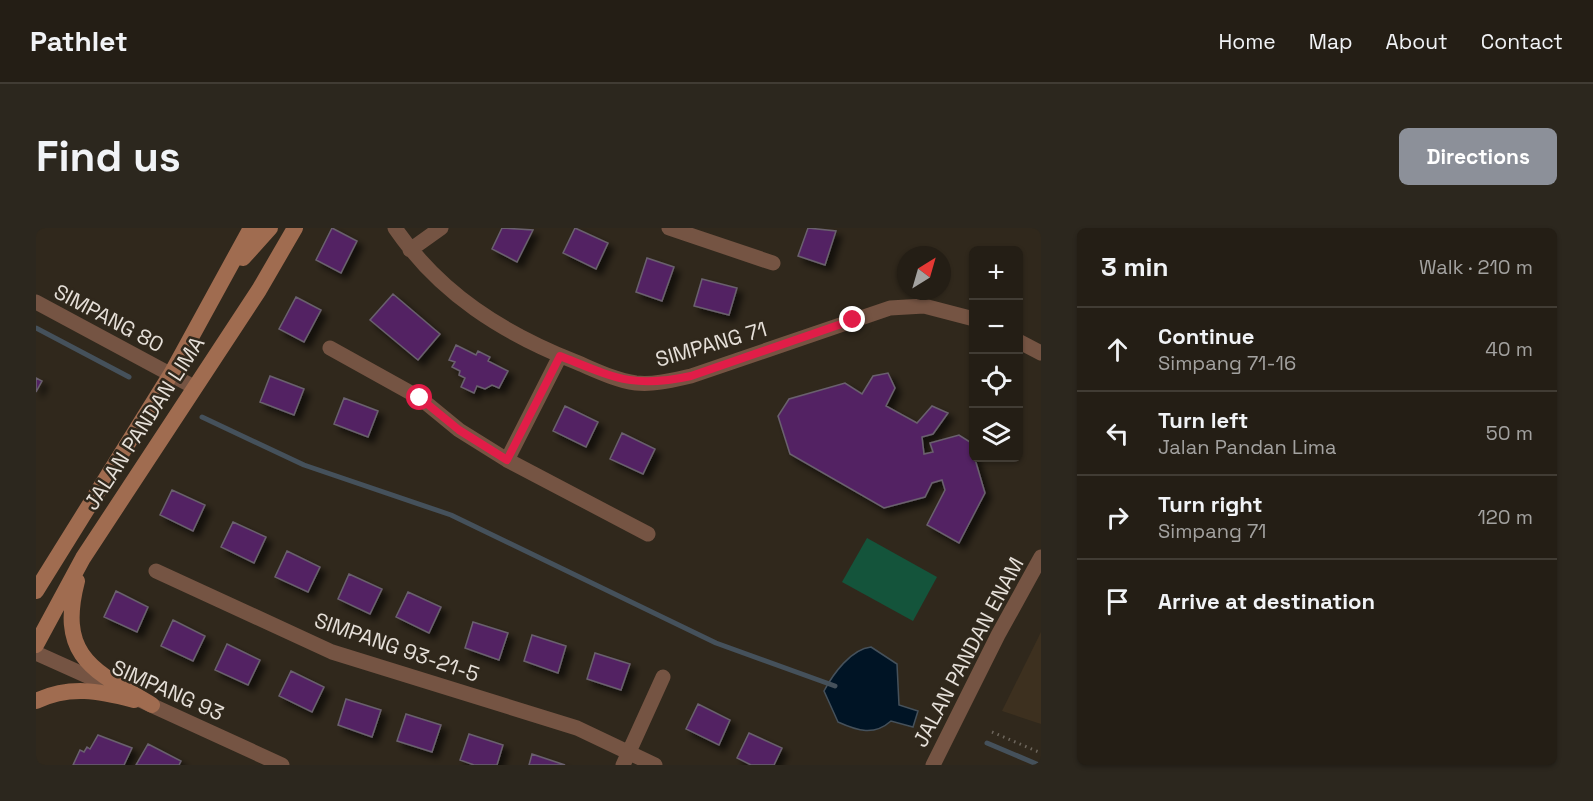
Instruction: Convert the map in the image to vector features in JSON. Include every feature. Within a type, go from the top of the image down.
[{"type":"main road","name":"JALAN PANDAN LIMA","points":[[36,591],[171,374],[225,280],[251,228]]},
{"type":"main road","points":[[225,280],[270,228]]},
{"type":"main road","name":"JALAN PANDAN LIMA","points":[[36,645],[83,558],[284,250],[295,228]]},
{"type":"main road","points":[[83,558],[71,611],[74,642],[93,668],[152,705]]},
{"type":"main road","points":[[36,700],[52,693],[84,689],[152,705]]},
{"type":"street","name":"SIMPANG 71","points":[[395,228],[410,250],[446,289],[473,310],[560,356],[611,376],[637,383],[665,382],[691,376],[890,308],[924,306],[969,318]]},
{"type":"street","points":[[410,250],[441,228]]},
{"type":"street","points":[[669,228],[773,263]]},
{"type":"street","name":"SIMPANG 80","points":[[36,303],[194,387]]},
{"type":"street","points":[[1023,344],[1041,354]]},
{"type":"street","points":[[330,348],[420,398],[459,430],[507,460],[648,534]]},
{"type":"street","points":[[507,460],[560,356]]},
{"type":"street","name":"JALAN PANDAN ENAM","points":[[933,765],[998,635],[1041,558]]},
{"type":"street","name":"SIMPANG 93-21-5","points":[[156,571],[332,652],[577,728],[626,758],[655,765]]},
{"type":"street","name":"SIMPANG 93","points":[[36,654],[282,765]]},
{"type":"street","points":[[626,758],[663,676]]},
{"type":"path","points":[[992,732],[1041,753]]},
{"type":"shaded area","points":[[1041,632],[1041,724],[1002,711]]},
{"type":"green space","points":[[867,538],[937,577],[913,621],[842,582]]},
{"type":"water","points":[[871,647],[897,664],[899,705],[918,711],[913,727],[891,721],[878,729],[866,731],[838,722],[824,691],[832,677],[850,657],[856,652]]},
{"type":"building","points":[[332,228],[357,241],[341,273],[316,260]]},
{"type":"building","points":[[502,228],[533,230],[517,262],[492,249]]},
{"type":"building","points":[[575,228],[608,243],[596,269],[563,253]]},
{"type":"building","points":[[808,228],[836,231],[825,265],[798,256]]},
{"type":"building","points":[[647,258],[674,267],[662,301],[636,292]]},
{"type":"building","points":[[702,279],[737,288],[729,315],[694,306]]},
{"type":"building","points":[[393,294],[440,334],[418,360],[370,320]]},
{"type":"building","points":[[296,297],[321,310],[304,342],[279,329]]},
{"type":"building","points":[[456,345],[476,355],[478,351],[490,357],[488,361],[508,371],[499,388],[492,385],[485,389],[477,386],[474,393],[461,387],[465,378],[459,375],[460,371],[452,367],[455,362],[449,360]]},
{"type":"building","points":[[888,373],[895,388],[886,406],[917,423],[932,406],[948,413],[933,434],[922,437],[924,454],[933,452],[930,443],[959,435],[969,441],[969,462],[976,462],[985,493],[959,543],[927,525],[945,490],[942,480],[932,483],[925,497],[884,508],[790,454],[778,416],[789,399],[845,383],[862,394],[873,376]]},
{"type":"building","points":[[270,376],[304,389],[294,415],[260,402]]},
{"type":"building","points":[[36,378],[42,381],[36,392]]},
{"type":"building","points":[[344,398],[378,411],[368,437],[334,424]]},
{"type":"building","points":[[565,406],[598,422],[586,447],[553,431]]},
{"type":"building","points":[[622,433],[655,449],[643,474],[610,459]]},
{"type":"building","points":[[172,490],[205,505],[193,531],[160,515]]},
{"type":"building","points":[[233,522],[266,537],[254,563],[221,547]]},
{"type":"building","points":[[287,551],[320,567],[308,592],[275,577]]},
{"type":"building","points":[[349,574],[382,589],[370,614],[338,599]]},
{"type":"building","points":[[116,591],[148,607],[137,632],[104,617]]},
{"type":"building","points":[[408,592],[441,607],[429,633],[396,617]]},
{"type":"building","points":[[173,620],[205,636],[193,661],[161,646]]},
{"type":"building","points":[[473,622],[508,633],[499,660],[465,648]]},
{"type":"building","points":[[532,635],[566,646],[558,673],[524,661]]},
{"type":"building","points":[[227,644],[260,660],[248,685],[215,670]]},
{"type":"building","points":[[595,653],[630,664],[621,690],[587,679]]},
{"type":"building","points":[[291,671],[324,687],[312,712],[279,696]]},
{"type":"building","points":[[346,699],[381,710],[372,737],[338,725]]},
{"type":"building","points":[[698,704],[730,720],[719,745],[686,729]]},
{"type":"building","points":[[406,714],[441,725],[432,752],[397,741]]},
{"type":"building","points":[[749,733],[782,748],[774,765],[751,765],[737,758]]},
{"type":"building","points":[[469,734],[503,745],[497,765],[474,765],[460,760]]},
{"type":"building","points":[[98,735],[132,748],[124,765],[73,765],[80,750],[84,752],[87,747],[90,749]]},
{"type":"building","points":[[148,744],[181,761],[179,765],[136,765]]},
{"type":"building","points":[[532,754],[565,765],[529,765]]},
{"type":"waterway","points":[[36,328],[129,377]]},
{"type":"waterway","points":[[202,417],[304,465],[451,515],[716,643],[835,686]]},
{"type":"waterway","points":[[987,743],[1039,765]]},
{"type":"route","points":[[420,398],[459,430],[507,460],[560,356],[611,376],[637,383],[665,382],[691,376],[853,320]]}]
